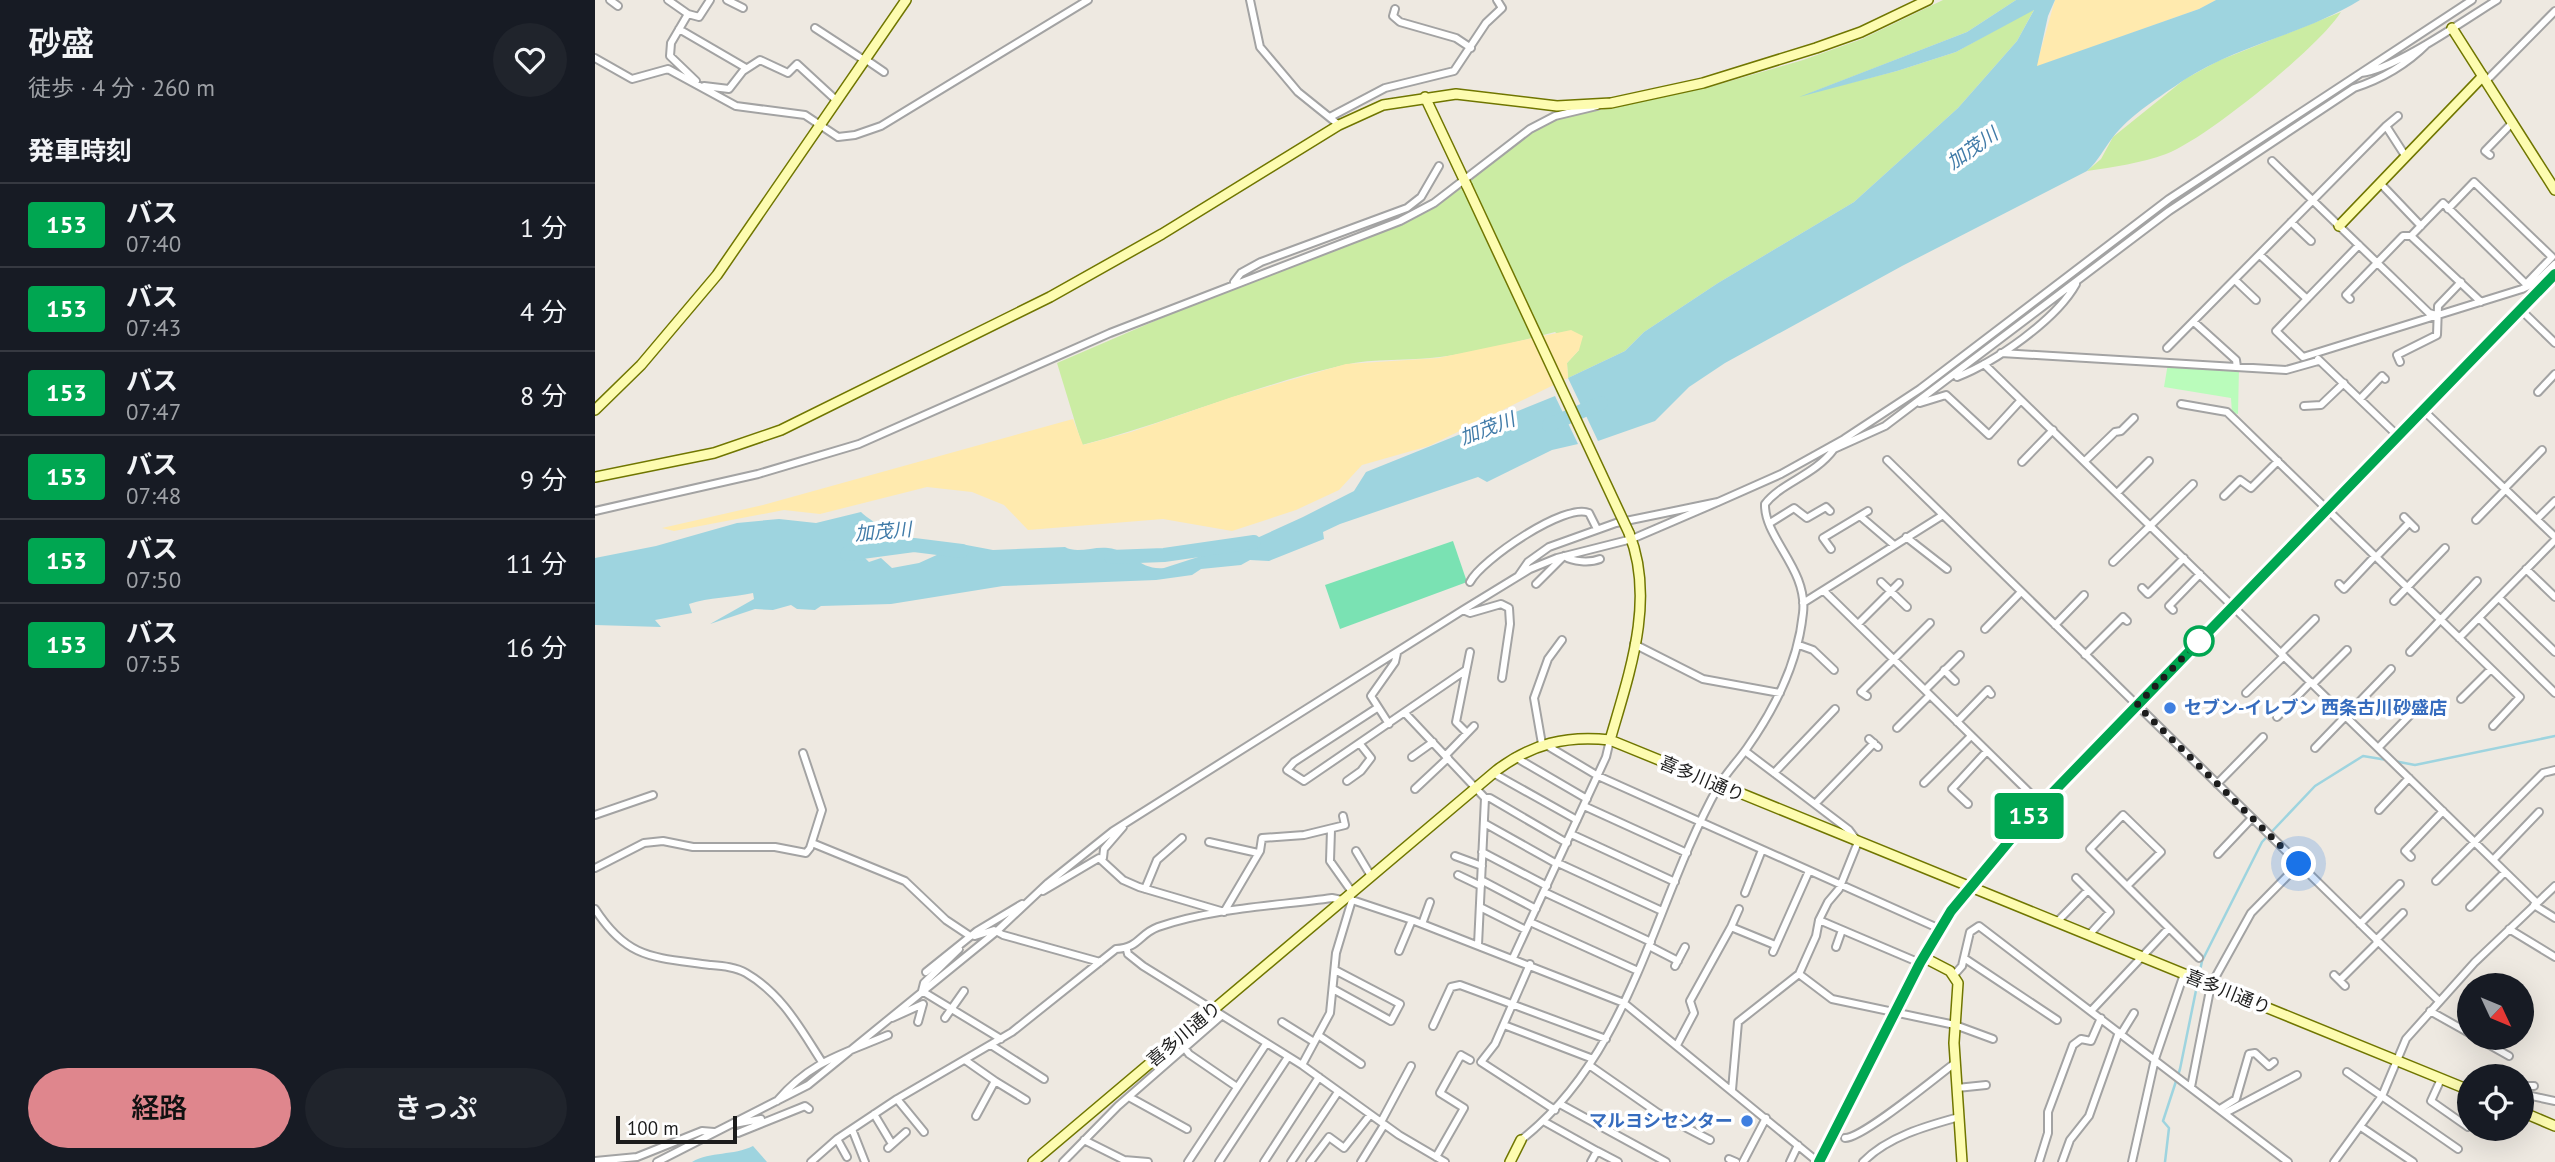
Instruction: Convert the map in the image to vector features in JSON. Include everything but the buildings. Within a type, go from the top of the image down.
[{"type":"main road","points":[[1819,1162],[1921,960],[1968,886],[2041,804],[2555,274]]},
{"type":"street","points":[[610,0],[618,6]]},
{"type":"street","points":[[668,0],[688,15],[699,17],[710,0]]},
{"type":"street","points":[[727,0],[743,9]]},
{"type":"street","points":[[595,58],[632,79],[668,69],[696,81],[736,106],[796,113],[820,124],[838,137],[855,135],[881,126],[1088,0]]},
{"type":"street","points":[[1249,0],[1260,47],[1278,65],[1283,76],[1339,125]]},
{"type":"street","points":[[1330,117],[1385,88],[1454,71],[1486,23],[1502,8],[1497,0]]},
{"type":"street","points":[[595,511],[758,474],[859,444],[1110,333],[1233,283],[1400,221],[1434,204],[1530,129],[1555,116],[1703,83],[1772,62],[1861,32],[1928,0]]},
{"type":"street","points":[[657,1162],[808,1085],[1126,823],[1519,575],[1564,556],[1631,536],[1718,502],[1833,447],[1920,389],[2169,199],[2472,0]]},
{"type":"street","points":[[1510,1162],[1521,1140],[1545,1122],[1606,1039],[1718,786],[1745,751],[1780,694],[1799,645],[1803,603],[1792,563],[1770,523],[1765,508],[1769,500],[1813,471],[1833,447],[1871,434],[1918,403],[2169,211],[2354,88],[2372,84],[2427,44],[2497,0]]},
{"type":"street","points":[[595,410],[641,365],[695,302],[864,60],[901,2]]},
{"type":"street","points":[[1395,9],[1393,16],[1400,22],[1456,38],[1471,48]]},
{"type":"street","points":[[2339,226],[2406,156],[2555,11]]},
{"type":"street","points":[[688,15],[671,43],[670,57],[696,81]]},
{"type":"street","points":[[815,28],[884,72]]},
{"type":"street","points":[[2452,28],[2552,177],[2555,190]]},
{"type":"street","points":[[679,29],[746,68]]},
{"type":"street","points":[[2358,73],[2373,72],[2427,44]]},
{"type":"street","points":[[704,86],[729,89],[746,68],[760,60],[788,73],[797,64],[836,100]]},
{"type":"street","points":[[595,477],[714,453],[781,430],[1050,297],[1162,234],[1339,125],[1383,105],[1456,94],[1557,106],[1602,104]]},
{"type":"street","points":[[1425,97],[1631,536],[1642,578],[1634,644],[1610,740],[1598,776],[1513,958]]},
{"type":"street","points":[[2167,348],[2386,125],[2398,117]]},
{"type":"street","points":[[2490,155],[2485,151],[2513,122]]},
{"type":"street","points":[[2386,125],[2406,156]]},
{"type":"street","points":[[2272,161],[2429,313],[2436,316]]},
{"type":"street","points":[[1233,283],[1241,273],[1261,262],[1407,208],[1421,197],[1439,166]]},
{"type":"street","points":[[2448,209],[2474,182],[2551,257],[2527,285]]},
{"type":"street","points":[[2380,183],[2421,226]]},
{"type":"street","points":[[2411,236],[2443,203],[2527,285]]},
{"type":"street","points":[[2291,222],[2311,241]]},
{"type":"street","points":[[2350,299],[2346,296],[2403,236],[2411,236],[2481,302]]},
{"type":"street","points":[[2359,245],[2276,331],[2303,358],[2317,358],[2398,436]]},
{"type":"street","points":[[2260,255],[2307,299]]},
{"type":"street","points":[[2001,353],[2237,364],[2286,370],[2527,285],[2555,264]]},
{"type":"street","points":[[1950,379],[2001,353],[2062,304],[2079,279]]},
{"type":"street","points":[[2235,280],[2256,300]]},
{"type":"street","points":[[2400,362],[2397,355],[2437,335],[2438,306],[2461,282]]},
{"type":"street","points":[[2521,310],[2555,343]]},
{"type":"street","points":[[2194,322],[2237,364]]},
{"type":"street","points":[[1984,363],[2475,842],[2535,904],[2555,918]]},
{"type":"street","points":[[2538,392],[2555,374]]},
{"type":"street","points":[[2360,399],[2382,376],[2385,379]]},
{"type":"street","points":[[2304,406],[2321,405],[2344,383]]},
{"type":"street","points":[[1918,403],[1947,395],[1989,435],[2021,400]]},
{"type":"street","points":[[2181,404],[2227,412],[2520,697],[2493,726]]},
{"type":"street","points":[[2424,410],[2537,519],[2554,542],[2459,638]]},
{"type":"street","points":[[2085,461],[2134,418]]},
{"type":"street","points":[[2022,462],[2053,430]]},
{"type":"street","points":[[2476,520],[2542,450]]},
{"type":"street","points":[[1887,460],[2439,1001]]},
{"type":"street","points":[[2117,493],[2150,461]]},
{"type":"street","points":[[2224,496],[2240,480],[2252,488],[2278,461]]},
{"type":"street","points":[[2113,562],[2193,484]]},
{"type":"street","points":[[2537,519],[2555,501]]},
{"type":"street","points":[[1519,575],[1537,554],[1598,529],[1718,502]]},
{"type":"street","points":[[1770,523],[1794,508],[1807,518],[1826,507],[1830,511]]},
{"type":"street","points":[[1470,582],[1481,568],[1514,542],[1577,511],[1589,513],[1598,529]]},
{"type":"street","points":[[1831,549],[1823,538],[1868,511]]},
{"type":"street","points":[[1803,603],[1943,515]]},
{"type":"street","points":[[1860,516],[1894,545]]},
{"type":"street","points":[[2339,584],[2344,589],[2409,523]]},
{"type":"street","points":[[1906,537],[1947,569]]},
{"type":"street","points":[[2394,601],[2445,548]]},
{"type":"street","points":[[1564,556],[1569,560],[1591,563],[1600,559]]},
{"type":"street","points":[[1537,584],[1564,556]]},
{"type":"street","points":[[2142,588],[2148,594],[2184,558]]},
{"type":"street","points":[[2526,569],[2555,597]]},
{"type":"street","points":[[2173,611],[2169,606],[2200,574]]},
{"type":"street","points":[[2410,652],[2477,581]]},
{"type":"street","points":[[1881,582],[1907,607]]},
{"type":"street","points":[[1858,624],[1899,583]]},
{"type":"street","points":[[1824,591],[2041,804]]},
{"type":"street","points":[[1985,629],[2021,592]]},
{"type":"street","points":[[2055,625],[2084,595]]},
{"type":"street","points":[[2499,598],[2555,652]]},
{"type":"street","points":[[1463,610],[1470,613],[1501,604],[1509,608],[1510,624],[1501,678]]},
{"type":"street","points":[[2085,655],[2123,617],[2127,621]]},
{"type":"street","points":[[2479,618],[2555,693]]},
{"type":"street","points":[[2246,693],[2315,619]]},
{"type":"street","points":[[1867,696],[1861,692],[1930,623]]},
{"type":"street","points":[[1562,640],[1548,659],[1534,698],[1543,744],[1598,776],[1940,929]]},
{"type":"street","points":[[1634,644],[1703,679],[1780,694]]},
{"type":"street","points":[[1799,645],[1813,650],[1834,670]]},
{"type":"street","points":[[2277,717],[2347,650]]},
{"type":"street","points":[[1467,733],[1456,722],[1470,652]]},
{"type":"street","points":[[1389,724],[1371,696],[1395,662],[1397,653]]},
{"type":"street","points":[[1897,728],[1944,670],[1960,655]]},
{"type":"street","points":[[2315,748],[2391,669]]},
{"type":"street","points":[[2461,699],[2491,669]]},
{"type":"street","points":[[1377,708],[1293,762],[1287,770],[1304,781],[1466,670]]},
{"type":"street","points":[[1944,670],[1955,681]]},
{"type":"street","points":[[1957,722],[1988,690],[1991,694]]},
{"type":"street","points":[[1774,773],[1835,709]]},
{"type":"street","points":[[2378,748],[2413,712]]},
{"type":"street","points":[[1405,713],[1485,798],[1478,945]]},
{"type":"street","points":[[1415,789],[1474,726]]},
{"type":"street","points":[[1924,783],[1971,736]]},
{"type":"street","points":[[2217,784],[2263,737]]},
{"type":"street","name":"喜多川通り","points":[[1033,1162],[1493,773],[1514,757],[1543,744],[1589,738],[1610,740],[2457,1085]]},
{"type":"street","points":[[1412,757],[1433,742]]},
{"type":"street","points":[[1815,804],[1874,743]]},
{"type":"street","points":[[1347,781],[1361,771],[1371,758],[1360,744]]},
{"type":"street","points":[[1732,1090],[1738,1022],[1799,974],[1816,936],[1819,920],[1841,885],[1858,842],[1849,830],[1745,751]]},
{"type":"street","points":[[1968,804],[1952,789],[1987,751]]},
{"type":"street","points":[[595,868],[649,842],[671,841],[698,848],[775,847],[804,853],[812,843],[822,810],[803,753]]},
{"type":"street","points":[[1514,757],[1585,802],[1688,853]]},
{"type":"street","points":[[2436,881],[2543,773],[2555,770]]},
{"type":"street","points":[[1493,773],[1577,820]]},
{"type":"street","points":[[2379,810],[2409,778]]},
{"type":"street","points":[[595,816],[653,795]]},
{"type":"street","points":[[1485,798],[1490,798],[1567,842]]},
{"type":"street","points":[[2411,857],[2405,851],[2443,811]]},
{"type":"street","points":[[2493,860],[2539,811]]},
{"type":"street","points":[[2127,886],[2161,852],[2123,815],[2090,849],[2127,886],[2199,958]]},
{"type":"street","points":[[1224,912],[1258,853],[1262,838],[1331,830],[1345,825],[1343,817]]},
{"type":"street","points":[[2218,854],[2252,818]]},
{"type":"street","points":[[1126,823],[1104,849],[1103,858],[1123,880],[1224,912]]},
{"type":"street","points":[[1484,823],[1557,863],[1662,911]]},
{"type":"street","points":[[1302,1065],[1330,1013],[1336,953],[1348,897],[1330,861],[1331,830]]},
{"type":"street","points":[[1571,834],[1675,882]]},
{"type":"street","points":[[1145,889],[1157,860],[1182,838]]},
{"type":"street","points":[[1209,842],[1258,853]]},
{"type":"street","points":[[812,843],[905,881],[946,920],[970,936]]},
{"type":"street","points":[[1745,893],[1762,850]]},
{"type":"street","points":[[1356,851],[1371,876]]},
{"type":"street","points":[[1482,852],[1545,889],[1650,944],[1676,964],[1685,947]]},
{"type":"street","points":[[1455,856],[1482,866]]},
{"type":"street","points":[[926,972],[970,936],[1095,860],[1103,858]]},
{"type":"street","points":[[2191,1087],[2211,985],[2252,914],[2299,864]]},
{"type":"street","points":[[1731,928],[1774,948],[1809,871]]},
{"type":"street","points":[[2470,907],[2505,872]]},
{"type":"street","points":[[1458,875],[1536,909]]},
{"type":"street","points":[[2076,878],[2110,912],[2088,935]]},
{"type":"street","points":[[2360,924],[2400,884]]},
{"type":"street","points":[[2334,1162],[2382,1096],[2406,1039],[2509,929],[2555,886]]},
{"type":"street","points":[[2057,922],[2088,890]]},
{"type":"street","points":[[811,1162],[837,1139],[874,1114],[1001,1039],[1116,949],[1128,950],[1158,928],[1224,912],[1348,897],[1530,964],[1624,1003],[1819,1162]]},
{"type":"street","points":[[1422,923],[1430,902]]},
{"type":"street","points":[[1480,907],[1526,930]]},
{"type":"street","points":[[595,909],[614,935],[629,948],[661,958],[745,972],[776,995],[822,1062]]},
{"type":"street","points":[[1677,1045],[1694,1013],[1690,1001],[1739,909]]},
{"type":"street","points":[[2340,980],[2403,913]]},
{"type":"street","points":[[1399,951],[1412,920]]},
{"type":"street","points":[[1819,920],[1954,975],[1958,983],[1955,1063],[1962,1162]]},
{"type":"street","points":[[1530,922],[1638,971]]},
{"type":"street","points":[[1954,975],[1962,967],[1970,932],[1979,926],[2288,1162]]},
{"type":"street","points":[[2091,1011],[2169,928]]},
{"type":"street","points":[[2509,929],[2555,957]]},
{"type":"street","points":[[1836,947],[1842,930]]},
{"type":"street","points":[[922,990],[924,983],[970,936],[997,931],[1100,962]]},
{"type":"street","points":[[1128,950],[1137,962],[1220,1017],[1302,1065],[1383,1124],[1445,1162]]},
{"type":"street","points":[[1964,958],[2057,1020]]},
{"type":"street","points":[[1530,964],[1515,1003],[1481,1062],[1555,1110]]},
{"type":"street","points":[[1333,989],[1391,1021],[1400,1004],[1335,970]]},
{"type":"street","points":[[1799,974],[1832,999],[1955,1025],[1993,1039]]},
{"type":"street","points":[[2132,1162],[2155,1059],[2184,974]]},
{"type":"street","points":[[1433,1026],[1454,985],[1515,1003],[1606,1039]]},
{"type":"street","points":[[922,990],[1001,1039]]},
{"type":"street","points":[[946,1018],[964,991]]},
{"type":"street","points":[[890,1018],[923,1004],[918,1022]]},
{"type":"street","points":[[2430,1011],[2457,1026]]},
{"type":"street","points":[[2062,1162],[2070,1140],[2089,1116],[2120,1033],[2134,1013]]},
{"type":"street","points":[[1063,1162],[1129,1097],[1220,1017]]},
{"type":"street","points":[[2039,1162],[2048,1133],[2048,1112],[2073,1045],[2081,1039],[2091,1041],[2101,1018]]},
{"type":"street","points":[[1282,1022],[1361,1064]]},
{"type":"street","points":[[1504,1025],[1591,1062],[1658,1113],[1710,1140]]},
{"type":"street","points":[[775,1104],[822,1062],[888,1035]]},
{"type":"street","points":[[1178,1039],[1189,1054],[1237,1087]]},
{"type":"street","points":[[1188,1162],[1266,1044]]},
{"type":"street","points":[[991,1045],[1044,1080]]},
{"type":"street","points":[[2498,1050],[2509,1056]]},
{"type":"street","points":[[2222,1111],[2236,1099],[2249,1054],[2255,1053],[2269,1066],[2274,1062]]},
{"type":"street","points":[[1436,1157],[1464,1108],[1439,1096],[1461,1055],[1470,1060]]},
{"type":"street","points":[[1219,1162],[1288,1057]]},
{"type":"street","points":[[965,1060],[1026,1100]]},
{"type":"street","points":[[1845,1138],[1874,1123],[1955,1063]]},
{"type":"street","points":[[1361,1162],[1411,1066]]},
{"type":"street","points":[[2347,1072],[2458,1149]]},
{"type":"street","points":[[2222,1111],[2297,1074]]},
{"type":"street","points":[[1264,1162],[1318,1077]]},
{"type":"street","points":[[2441,1079],[2431,1101],[2457,1120]]},
{"type":"street","points":[[976,1116],[995,1081]]},
{"type":"street","points":[[1957,1088],[1986,1085]]},
{"type":"street","points":[[1291,1162],[1338,1092]]},
{"type":"street","points":[[1129,1097],[1187,1129]]},
{"type":"street","points":[[2534,1097],[2555,1101]]},
{"type":"street","points":[[897,1100],[924,1132]]},
{"type":"street","points":[[1560,1104],[1666,1162]]},
{"type":"street","points":[[738,1133],[805,1105],[809,1109]]},
{"type":"street","points":[[874,1114],[890,1146],[907,1132]]},
{"type":"street","points":[[1310,1162],[1329,1137],[1344,1149],[1370,1115]]},
{"type":"street","points":[[729,1124],[773,1117]]},
{"type":"street","points":[[1863,1162],[1887,1144],[1959,1117]]},
{"type":"street","points":[[2534,1117],[2555,1126]]},
{"type":"street","points":[[1743,1162],[1766,1118]]},
{"type":"street","points":[[1545,1122],[1618,1162]]},
{"type":"street","points":[[2361,1127],[2413,1162]]},
{"type":"street","points":[[852,1129],[865,1162]]},
{"type":"street","points":[[595,1161],[637,1157],[702,1131],[715,1132]]},
{"type":"street","points":[[837,1139],[847,1157]]},
{"type":"street","points":[[1084,1140],[1124,1160],[1148,1162]]},
{"type":"street","points":[[1790,1162],[1798,1145]]},
{"type":"street","points":[[1591,1162],[1597,1151]]},
{"type":"green space","points":[[1943,0],[2016,0],[1967,32],[1810,93],[1897,71],[1956,52],[2035,8],[2017,41],[1958,108],[1854,202],[1718,283],[1644,332],[1625,351],[1568,378],[1567,363],[1579,350],[1555,332],[1455,355],[1355,363],[1311,373],[1082,445],[1057,363],[1222,292],[1402,225],[1436,207],[1533,131],[1558,119],[1713,86],[1803,60],[1862,39]]},
{"type":"green space","points":[[2341,12],[2329,28],[2286,69],[2207,131],[2166,154],[2087,171],[2101,159],[2113,137],[2185,79],[2218,61]]},
{"type":"green space","points":[[2168,363],[2239,367],[2238,414],[2232,413],[2231,398],[2164,387]]},
{"type":"green space","points":[[1453,541],[1467,582],[1340,629],[1325,585]]},
{"type":"sand","points":[[2055,0],[2216,0],[2199,9],[2036,67]]},
{"type":"sand","points":[[1571,330],[1583,336],[1579,350],[1567,363],[1568,378],[1429,446],[1362,465],[1339,490],[1296,510],[1232,531],[1163,519],[1028,530],[1004,505],[972,492],[927,487],[820,514],[784,510],[674,531],[662,528],[763,505],[1073,419],[1083,445],[1346,364],[1438,358]]},
{"type":"water","points":[[2016,0],[2055,0],[2048,16],[2037,66],[2199,9],[2216,0],[2360,0],[2317,22],[2205,68],[2184,80],[2128,121],[2087,171],[1902,266],[1725,363],[1689,387],[1655,421],[1598,441],[1568,378],[1625,351],[1644,332],[1718,283],[1854,202],[1958,108],[2017,41],[2034,10],[1956,52],[1799,97],[1967,32]]},
{"type":"water","points":[[1555,396],[1578,444],[1552,450],[1487,482],[1478,477],[1340,524],[1323,532],[1324,539],[1269,561],[1250,560],[1241,565],[1201,569],[1192,575],[1156,580],[1003,586],[891,604],[821,606],[815,610],[797,609],[791,605],[773,610],[755,609],[710,624],[754,599],[753,593],[689,604],[692,613],[655,620],[661,627],[595,625],[595,558],[656,546],[737,523],[779,519],[816,523],[861,512],[878,526],[882,534],[882,540],[873,543],[874,547],[865,548],[864,557],[869,562],[881,558],[892,568],[919,563],[961,544],[993,550],[1108,548],[1123,552],[1142,564],[1164,568],[1257,538],[1354,491],[1366,472]]},
{"type":"water","points":[[753,1146],[767,1162],[692,1162],[707,1156]]},
{"type":"waterway","name":"加茂川","points":[[1549,425],[1601,403]]},
{"type":"waterway","name":"加茂川","points":[[1111,557],[1164,555],[1254,542]]},
{"type":"waterway","name":"加茂川","points":[[847,554],[914,545],[962,551]]},
{"type":"waterway","points":[[2394,761],[2415,765],[2555,736]]},
{"type":"waterway","points":[[2165,1162],[2169,1128],[2163,1121],[2180,1069],[2202,961],[2262,842],[2315,786],[2363,756],[2387,760]]},
{"type":"bus line","name":"153","points":[[1819,1162],[1920,963],[1968,886],[2030,816],[2555,274]]},
{"type":"place","name":"セブン-イレブン 西条古川砂盛店","points":[[2170,708]]},
{"type":"place","name":"マルヨシセンター","points":[[1747,1121]]},
{"type":"route","points":[[2199,641],[2137,705],[2299,864]]}]
